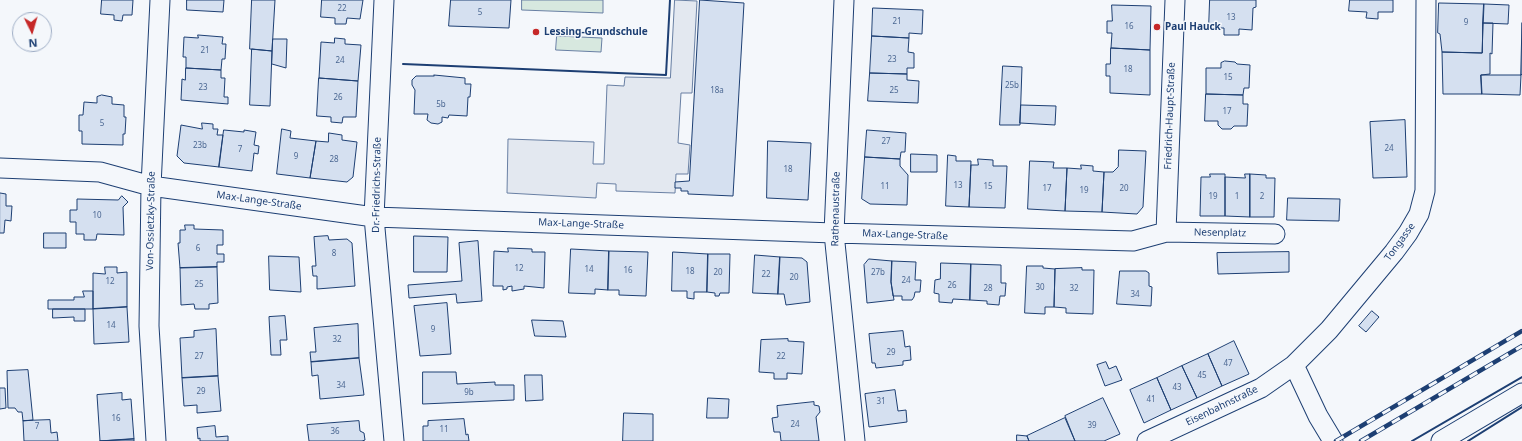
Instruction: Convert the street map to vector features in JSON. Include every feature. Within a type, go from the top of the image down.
[{"type":"street","name":"Von-Ossietzky-Straße","points":[[156,441],[149,326],[151,186],[160,0]]},
{"type":"street","name":"Dr.-Friedrichs-Straße","points":[[384,0],[374,217],[394,441]]},
{"type":"street","name":"Rathenaustraße","points":[[844,0],[834,233],[855,441]]},
{"type":"street","name":"Friedrich-Haupt-Straße","points":[[1166,232],[1175,0]]},
{"type":"street","name":"Tongasse","points":[[1294,364],[1329,330],[1394,252],[1408,233],[1419,214],[1425,192],[1426,0]]},
{"type":"street","name":"Max-Lange-Straße","points":[[0,168],[100,172],[151,186],[374,217],[834,233],[1133,241],[1166,232]]},
{"type":"street","name":"Nesenplatz","points":[[1166,232],[1275,234]]},
{"type":"street","name":"Eisenbahnstraße","points":[[1147,441],[1261,388],[1294,364]]},
{"type":"street","points":[[1294,364],[1318,416],[1333,441]]},
{"type":"street","points":[[1442,441],[1522,393]]},
{"type":"shaded area","points":[[522,0],[603,0],[603,13],[522,10]]},
{"type":"shaded area","points":[[675,0],[697,1],[692,93],[681,93],[678,143],[690,145],[688,174],[676,174],[675,193],[616,191],[616,184],[597,183],[596,198],[507,193],[508,139],[594,142],[593,164],[604,164],[607,85],[624,86],[625,77],[670,78]]},
{"type":"shaded area","points":[[557,36],[602,38],[601,52],[556,50]]},
{"type":"building","points":[[102,0],[133,0],[132,15],[123,15],[122,21],[114,20],[114,15],[101,14]]},
{"type":"building","points":[[187,0],[224,0],[223,12],[187,10]]},
{"type":"building","points":[[252,0],[275,0],[272,51],[250,49]]},
{"type":"building","points":[[322,0],[363,0],[360,19],[347,18],[346,24],[335,24],[335,18],[321,17]]},
{"type":"building","points":[[451,0],[511,0],[509,28],[449,26]]},
{"type":"building","points":[[700,0],[744,3],[733,196],[688,194],[688,191],[681,191],[681,188],[675,188],[675,182],[689,181]]},
{"type":"building","points":[[1210,0],[1256,0],[1256,7],[1253,8],[1252,30],[1239,29],[1239,35],[1224,35],[1224,28],[1209,28]]},
{"type":"building","points":[[1350,0],[1393,0],[1393,12],[1378,12],[1378,19],[1366,18],[1367,12],[1349,11]]},
{"type":"building","points":[[1439,3],[1484,4],[1482,53],[1442,52],[1440,34],[1438,33]]},
{"type":"building","points":[[1484,4],[1509,5],[1508,24],[1483,23]]},
{"type":"building","points":[[1112,5],[1151,6],[1150,50],[1111,48],[1112,33],[1107,33],[1107,21],[1112,21]]},
{"type":"building","points":[[873,8],[923,10],[922,34],[909,33],[909,38],[872,36]]},
{"type":"building","points":[[1483,23],[1493,23],[1492,54],[1490,53],[1490,74],[1481,75],[1482,94],[1443,94],[1442,52],[1482,53]]},
{"type":"building","points":[[1522,23],[1522,74],[1521,75]]},
{"type":"building","points":[[198,35],[223,37],[222,44],[226,44],[225,59],[222,59],[221,70],[186,68],[186,57],[183,57],[184,37],[198,38]]},
{"type":"building","points":[[872,36],[909,38],[908,52],[914,53],[914,68],[907,68],[907,74],[870,73]]},
{"type":"building","points":[[335,38],[345,39],[345,44],[361,45],[358,81],[319,78],[321,42],[334,43]]},
{"type":"building","points":[[273,39],[287,39],[286,68],[272,64]]},
{"type":"building","points":[[1111,48],[1150,50],[1150,95],[1110,93],[1110,76],[1106,76],[1106,64],[1110,64]]},
{"type":"building","points":[[252,49],[272,51],[270,106],[250,105]]},
{"type":"building","points":[[1225,61],[1250,65],[1249,88],[1244,88],[1243,95],[1206,94],[1206,68],[1221,68],[1221,63]]},
{"type":"building","points":[[1003,66],[1022,67],[1020,125],[1000,125]]},
{"type":"building","points":[[186,68],[221,70],[221,78],[225,78],[224,97],[228,97],[228,104],[181,100],[182,79],[185,80]]},
{"type":"building","points":[[870,73],[907,74],[907,80],[919,81],[918,103],[868,101]]},
{"type":"building","points":[[434,75],[465,78],[465,84],[471,84],[470,97],[468,97],[467,116],[449,115],[448,118],[442,117],[442,122],[438,124],[431,123],[427,120],[428,114],[414,114],[415,90],[412,85],[412,80],[416,76]]},
{"type":"building","points":[[1481,75],[1521,75],[1520,95],[1482,94]]},
{"type":"building","points":[[319,78],[358,81],[356,117],[343,117],[342,123],[331,122],[331,117],[317,116]]},
{"type":"building","points":[[1206,94],[1243,95],[1243,104],[1248,104],[1247,126],[1234,126],[1231,129],[1222,129],[1218,125],[1218,121],[1205,121]]},
{"type":"building","points":[[102,95],[112,97],[112,104],[124,105],[124,117],[126,117],[123,145],[82,144],[82,131],[79,131],[79,115],[83,115],[84,102],[97,103],[97,97]]},
{"type":"building","points":[[1021,105],[1056,106],[1055,125],[1020,123]]},
{"type":"building","points":[[1405,120],[1407,177],[1373,178],[1370,122]]},
{"type":"building","points":[[202,123],[213,124],[213,129],[218,129],[217,135],[223,135],[219,167],[184,163],[177,156],[181,125],[202,129]]},
{"type":"building","points":[[282,129],[291,131],[290,138],[316,141],[310,178],[277,174]]},
{"type":"building","points":[[224,130],[244,132],[244,130],[256,132],[254,145],[259,146],[258,154],[254,153],[252,171],[219,167]]},
{"type":"building","points":[[867,130],[906,133],[905,152],[901,152],[900,159],[865,157]]},
{"type":"building","points":[[329,133],[342,135],[342,140],[357,142],[353,177],[347,182],[310,178],[316,141],[328,142]]},
{"type":"building","points":[[768,141],[811,143],[808,200],[767,198]]},
{"type":"building","points":[[1119,150],[1146,151],[1143,207],[1137,214],[1102,212],[1104,172],[1113,172],[1118,167]]},
{"type":"building","points":[[911,154],[937,155],[937,172],[911,172]]},
{"type":"building","points":[[948,155],[956,156],[956,161],[971,161],[969,207],[946,206]]},
{"type":"building","points":[[865,157],[900,159],[900,166],[908,175],[907,205],[870,204],[862,199]]},
{"type":"building","points":[[978,159],[993,160],[993,166],[1007,166],[1005,208],[969,207],[971,165],[978,165]]},
{"type":"building","points":[[1030,161],[1054,162],[1053,168],[1067,168],[1065,211],[1028,209]]},
{"type":"building","points":[[1081,165],[1093,166],[1093,171],[1104,172],[1102,212],[1065,211],[1067,168],[1081,169]]},
{"type":"building","points":[[1210,174],[1225,174],[1225,216],[1200,216],[1201,177],[1210,177]]},
{"type":"building","points":[[1245,174],[1250,174],[1250,217],[1225,216],[1225,177],[1245,178]]},
{"type":"building","points":[[1250,174],[1266,175],[1266,178],[1275,178],[1274,217],[1250,217]]},
{"type":"building","points":[[0,193],[6,194],[6,206],[12,206],[11,221],[5,220],[4,233],[0,233]]},
{"type":"building","points":[[122,196],[128,202],[123,207],[124,235],[97,234],[96,240],[84,240],[84,234],[76,234],[76,222],[70,222],[70,210],[77,210],[77,199],[118,200]]},
{"type":"building","points":[[1288,198],[1340,199],[1339,221],[1287,220]]},
{"type":"building","points":[[185,225],[194,225],[194,229],[223,230],[223,245],[217,245],[217,254],[224,254],[224,262],[217,262],[217,267],[180,268],[178,243],[180,243],[180,230],[185,230]]},
{"type":"building","points":[[44,233],[66,233],[66,248],[44,248]]},
{"type":"building","points":[[328,236],[329,240],[347,239],[352,243],[355,286],[317,289],[317,276],[313,276],[312,266],[316,266],[314,237]]},
{"type":"building","points":[[414,236],[448,237],[447,272],[414,272]]},
{"type":"building","points":[[478,241],[482,301],[457,303],[456,294],[409,298],[408,285],[462,281],[459,243]]},
{"type":"building","points":[[508,248],[532,249],[532,252],[545,252],[544,288],[524,286],[524,289],[512,291],[512,286],[503,290],[503,286],[493,286],[494,251],[508,252]]},
{"type":"building","points":[[571,249],[609,251],[608,290],[595,289],[595,294],[569,293]]},
{"type":"building","points":[[609,251],[648,252],[646,296],[619,295],[619,290],[608,290]]},
{"type":"building","points":[[673,252],[708,254],[707,292],[694,292],[694,299],[687,298],[687,291],[672,291]]},
{"type":"building","points":[[1289,252],[1289,272],[1218,274],[1217,253]]},
{"type":"building","points":[[708,254],[730,254],[729,293],[720,293],[719,296],[715,296],[715,293],[707,292]]},
{"type":"building","points":[[755,255],[780,257],[778,294],[753,293]]},
{"type":"building","points":[[269,256],[299,257],[301,292],[270,290]]},
{"type":"building","points":[[780,257],[802,258],[807,262],[810,302],[786,305],[784,294],[778,294]]},
{"type":"building","points":[[869,259],[892,261],[891,282],[894,300],[867,303],[864,265]]},
{"type":"building","points":[[892,261],[916,262],[915,280],[921,280],[920,292],[915,292],[912,300],[902,300],[902,296],[893,296],[891,282]]},
{"type":"building","points":[[941,263],[971,264],[970,300],[953,299],[952,303],[939,302],[939,294],[934,293],[935,280],[940,279]]},
{"type":"building","points":[[971,264],[1001,265],[1001,283],[1006,283],[1005,296],[1000,296],[999,305],[987,304],[987,301],[970,300]]},
{"type":"building","points":[[1027,266],[1043,266],[1043,268],[1055,269],[1054,307],[1045,307],[1045,314],[1025,313]]},
{"type":"building","points":[[105,267],[117,267],[117,273],[127,272],[127,307],[93,309],[93,273],[105,274]]},
{"type":"building","points":[[217,267],[218,303],[209,304],[209,309],[195,309],[194,304],[181,305],[180,268]]},
{"type":"building","points":[[1082,268],[1082,270],[1094,270],[1093,314],[1066,313],[1066,308],[1054,307],[1055,269]]},
{"type":"building","points":[[1120,271],[1146,271],[1149,273],[1149,286],[1152,287],[1151,306],[1117,304]]},
{"type":"building","points":[[83,291],[93,291],[93,309],[48,309],[48,300],[74,300],[74,297],[84,297]]},
{"type":"building","points":[[447,303],[451,354],[420,356],[414,306]]},
{"type":"building","points":[[127,307],[129,342],[94,344],[93,309]]},
{"type":"building","points":[[53,309],[85,309],[85,321],[74,321],[74,317],[53,318]]},
{"type":"building","points":[[1372,311],[1379,317],[1366,332],[1359,326]]},
{"type":"building","points":[[285,316],[287,340],[280,340],[281,355],[271,355],[269,317]]},
{"type":"building","points":[[532,320],[563,321],[566,337],[535,336]]},
{"type":"building","points":[[358,324],[359,358],[311,362],[310,352],[316,352],[314,328]]},
{"type":"building","points":[[216,329],[218,376],[182,378],[180,338],[194,337],[194,331]]},
{"type":"building","points":[[903,331],[905,347],[910,346],[911,360],[903,361],[903,365],[876,368],[875,363],[872,363],[869,334]]},
{"type":"building","points":[[788,339],[788,341],[804,342],[802,374],[787,373],[787,379],[774,379],[774,373],[759,372],[761,340]]},
{"type":"building","points":[[1234,341],[1249,374],[1222,386],[1208,354]]},
{"type":"building","points":[[1208,354],[1222,386],[1197,398],[1182,366]]},
{"type":"building","points":[[359,358],[364,395],[320,399],[318,375],[312,376],[311,362]]},
{"type":"building","points":[[1106,362],[1109,369],[1116,366],[1122,380],[1105,386],[1097,365]]},
{"type":"building","points":[[1182,366],[1197,398],[1171,410],[1157,378]]},
{"type":"building","points":[[28,370],[33,420],[23,421],[22,412],[18,412],[15,408],[8,408],[7,371]]},
{"type":"building","points":[[423,372],[456,372],[457,384],[495,382],[495,385],[514,385],[514,400],[423,404]]},
{"type":"building","points":[[525,375],[542,375],[543,400],[526,401]]},
{"type":"building","points":[[218,376],[221,411],[197,413],[197,405],[184,406],[182,378]]},
{"type":"building","points":[[1157,378],[1171,410],[1144,423],[1130,390]]},
{"type":"building","points":[[0,388],[5,388],[6,408],[0,409]]},
{"type":"building","points":[[895,390],[898,411],[906,410],[907,422],[869,427],[865,394]]},
{"type":"building","points":[[122,393],[122,400],[131,399],[134,439],[100,441],[97,395]]},
{"type":"building","points":[[708,398],[729,399],[728,418],[707,418]]},
{"type":"building","points":[[1103,398],[1120,434],[1104,441],[1075,441],[1065,416]]},
{"type":"building","points":[[814,402],[814,405],[819,406],[820,412],[816,417],[819,441],[781,441],[780,432],[774,432],[772,418],[778,417],[777,406]]},
{"type":"building","points":[[624,413],[653,414],[653,441],[623,441]]},
{"type":"building","points":[[1065,418],[1075,441],[1029,441],[1027,436]]},
{"type":"building","points":[[464,419],[466,435],[468,434],[469,441],[423,441],[423,426],[428,426],[428,421]]},
{"type":"building","points":[[50,420],[51,433],[57,432],[58,441],[24,441],[23,421]]},
{"type":"building","points":[[359,421],[360,431],[364,433],[365,440],[309,441],[307,425]]},
{"type":"building","points":[[215,426],[216,437],[228,436],[228,441],[200,441],[200,438],[198,439],[197,428]]},
{"type":"building","points":[[1017,435],[1027,436],[1029,441],[1017,441]]},
{"type":"building","points":[[134,439],[134,441],[100,441]]},
{"type":"railway","points":[[1336,441],[1522,331]]},
{"type":"railway","points":[[1361,441],[1522,346]]},
{"type":"wall","points":[[403,64],[666,75],[670,0]]},
{"type":"wall","points":[[1412,441],[1522,377]]},
{"type":"wall","points":[[1468,441],[1522,407]]},
{"type":"place","name":"Paul Hauck","points":[[1157,27]]},
{"type":"place","name":"Lessing-Grundschule","points":[[536,32]]}]
